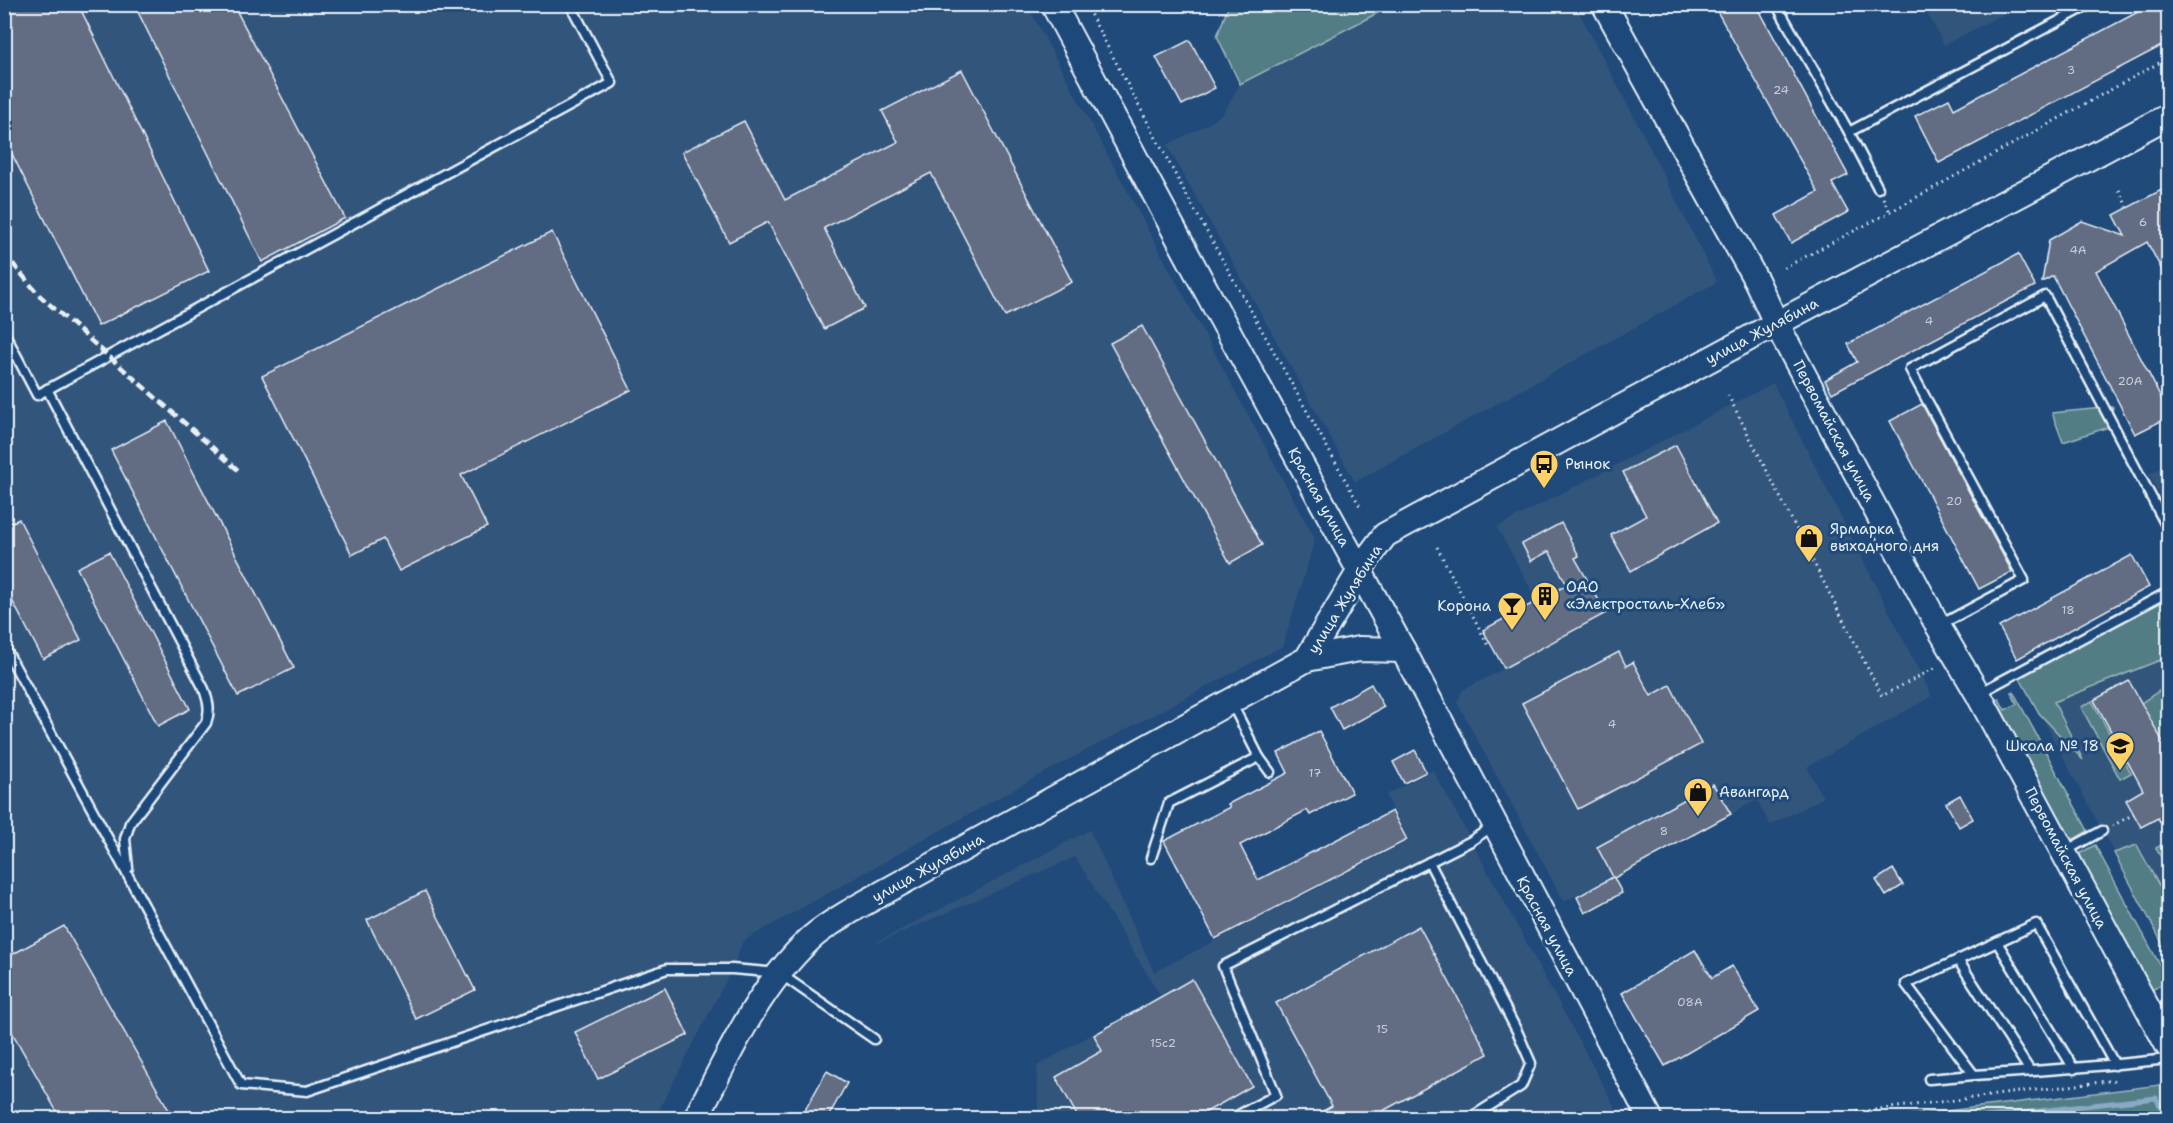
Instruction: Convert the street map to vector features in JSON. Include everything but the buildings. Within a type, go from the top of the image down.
[{"type":"main road","name":"Красная улица","points":[[1053,4],[1403,650],[1650,1119]]},
{"type":"main road","name":"Первомайская улица","points":[[1604,4],[1757,282],[1776,323],[1938,626],[1978,694],[2169,1046]]},
{"type":"main road","name":"улица Жулябина","points":[[696,1119],[749,1017],[779,973],[811,938],[859,906],[1308,659],[1385,535],[1776,323],[2169,116]]},
{"type":"main road","points":[[1308,659],[1359,649],[1403,650]]},
{"type":"lane","points":[[4,332],[37,395],[612,83],[570,4]]},
{"type":"lane","points":[[1776,4],[1878,188]]},
{"type":"lane","points":[[1849,132],[2091,4]]},
{"type":"lane","points":[[1938,626],[2024,580],[1910,369],[2045,296],[2169,529]]},
{"type":"lane","points":[[47,389],[209,702],[210,714],[206,723],[130,823],[125,839],[129,875]]},
{"type":"lane","points":[[1978,694],[2169,592]]},
{"type":"lane","points":[[4,646],[241,1085],[307,1091],[667,969],[732,969],[779,973],[874,1039]]},
{"type":"lane","points":[[1231,702],[1259,757],[1270,771]]},
{"type":"lane","points":[[1151,858],[1169,803],[1259,757]]},
{"type":"lane","points":[[1233,1119],[1276,1095],[1224,966],[1471,841],[1494,825]]},
{"type":"lane","points":[[2062,852],[2102,831]]},
{"type":"lane","points":[[1429,862],[1517,1031],[1531,1063],[1521,1086],[1470,1119]]},
{"type":"lane","points":[[1974,1075],[1906,984],[2036,924],[2115,1065]]},
{"type":"lane","points":[[1997,942],[2074,1069]]},
{"type":"lane","points":[[1958,960],[2030,1071]]},
{"type":"lane","points":[[1929,1079],[2074,1069],[2169,1059]]},
{"type":"path","points":[[1085,4],[1183,189],[1360,508]]},
{"type":"path","points":[[1784,268],[2169,58]]},
{"type":"path","points":[[2119,190],[2127,207]]},
{"type":"path","points":[[1728,395],[1882,696],[1957,658]]},
{"type":"path","points":[[1437,547],[1489,647]]},
{"type":"path","points":[[2102,831],[2134,814]]},
{"type":"path","points":[[1809,1119],[2127,1078]]},
{"type":"shaded area","points":[[5,5],[1027,5],[1315,539],[1283,646],[1027,782],[743,941],[732,969],[655,1118],[5,1118]]},
{"type":"shaded area","points":[[1393,5],[1575,5],[1717,282],[1355,482],[1167,145],[1208,124],[1223,113],[1240,84]]},
{"type":"shaded area","points":[[1923,5],[2021,5],[1944,45]]},
{"type":"shaded area","name":"ОАО «Электросталь-Хлеб»","points":[[1773,383],[1932,696],[1807,767],[1823,798],[1770,825],[1757,800],[1564,902],[1457,702],[1463,690],[1503,669],[1483,631],[1537,601],[1497,527]]},
{"type":"shaded area","points":[[2168,464],[2168,511],[2149,474]]},
{"type":"shaded area","name":"Школа № 18","points":[[2168,625],[2168,954],[2032,699]]},
{"type":"shaded area","points":[[1433,770],[1621,1118],[1038,1118],[1037,1066],[1160,995],[1075,857],[866,948],[1090,830],[1154,972],[1409,841],[1386,795]]},
{"type":"green space","points":[[1229,4],[1393,5],[1240,84],[1217,36]]},
{"type":"green space","points":[[2113,407],[2109,427],[2063,442],[2052,413]]},
{"type":"green space","points":[[2168,592],[2168,657],[2054,702],[2083,760],[2039,713],[2017,673],[2155,594]]},
{"type":"green space","points":[[2168,685],[2168,710],[2161,717],[2168,723],[2168,753],[2141,703]]},
{"type":"green space","points":[[2013,691],[2088,831],[2069,842],[1994,701],[1999,699],[2005,710],[2017,704],[2011,692]]},
{"type":"green space","points":[[2092,701],[2131,773],[2120,779],[2081,707]]},
{"type":"green space","points":[[2168,841],[2168,871],[2156,848]]},
{"type":"green space","points":[[2095,845],[2168,980],[2151,991],[2077,855]]},
{"type":"green space","points":[[2137,845],[2168,902],[2168,954],[2114,853]]},
{"type":"green space","points":[[2168,1084],[2168,1118],[1889,1118]]},
{"type":"waterway","points":[[1976,1118],[2156,1098],[2167,1118]]},
{"type":"railway","points":[[4,253],[39,295],[238,470]]},
{"type":"place","name":"Рынок","points":[[1544,490]]},
{"type":"place","name":"Ярмарка выходного дня","points":[[1809,564]]},
{"type":"place","name":"ОАО «Электросталь-Хлеб»","points":[[1545,622]]},
{"type":"place","name":"Корона","points":[[1512,632]]},
{"type":"place","name":"Школа № 18","points":[[2120,772]]},
{"type":"place","name":"Авангард","points":[[1698,818]]}]
